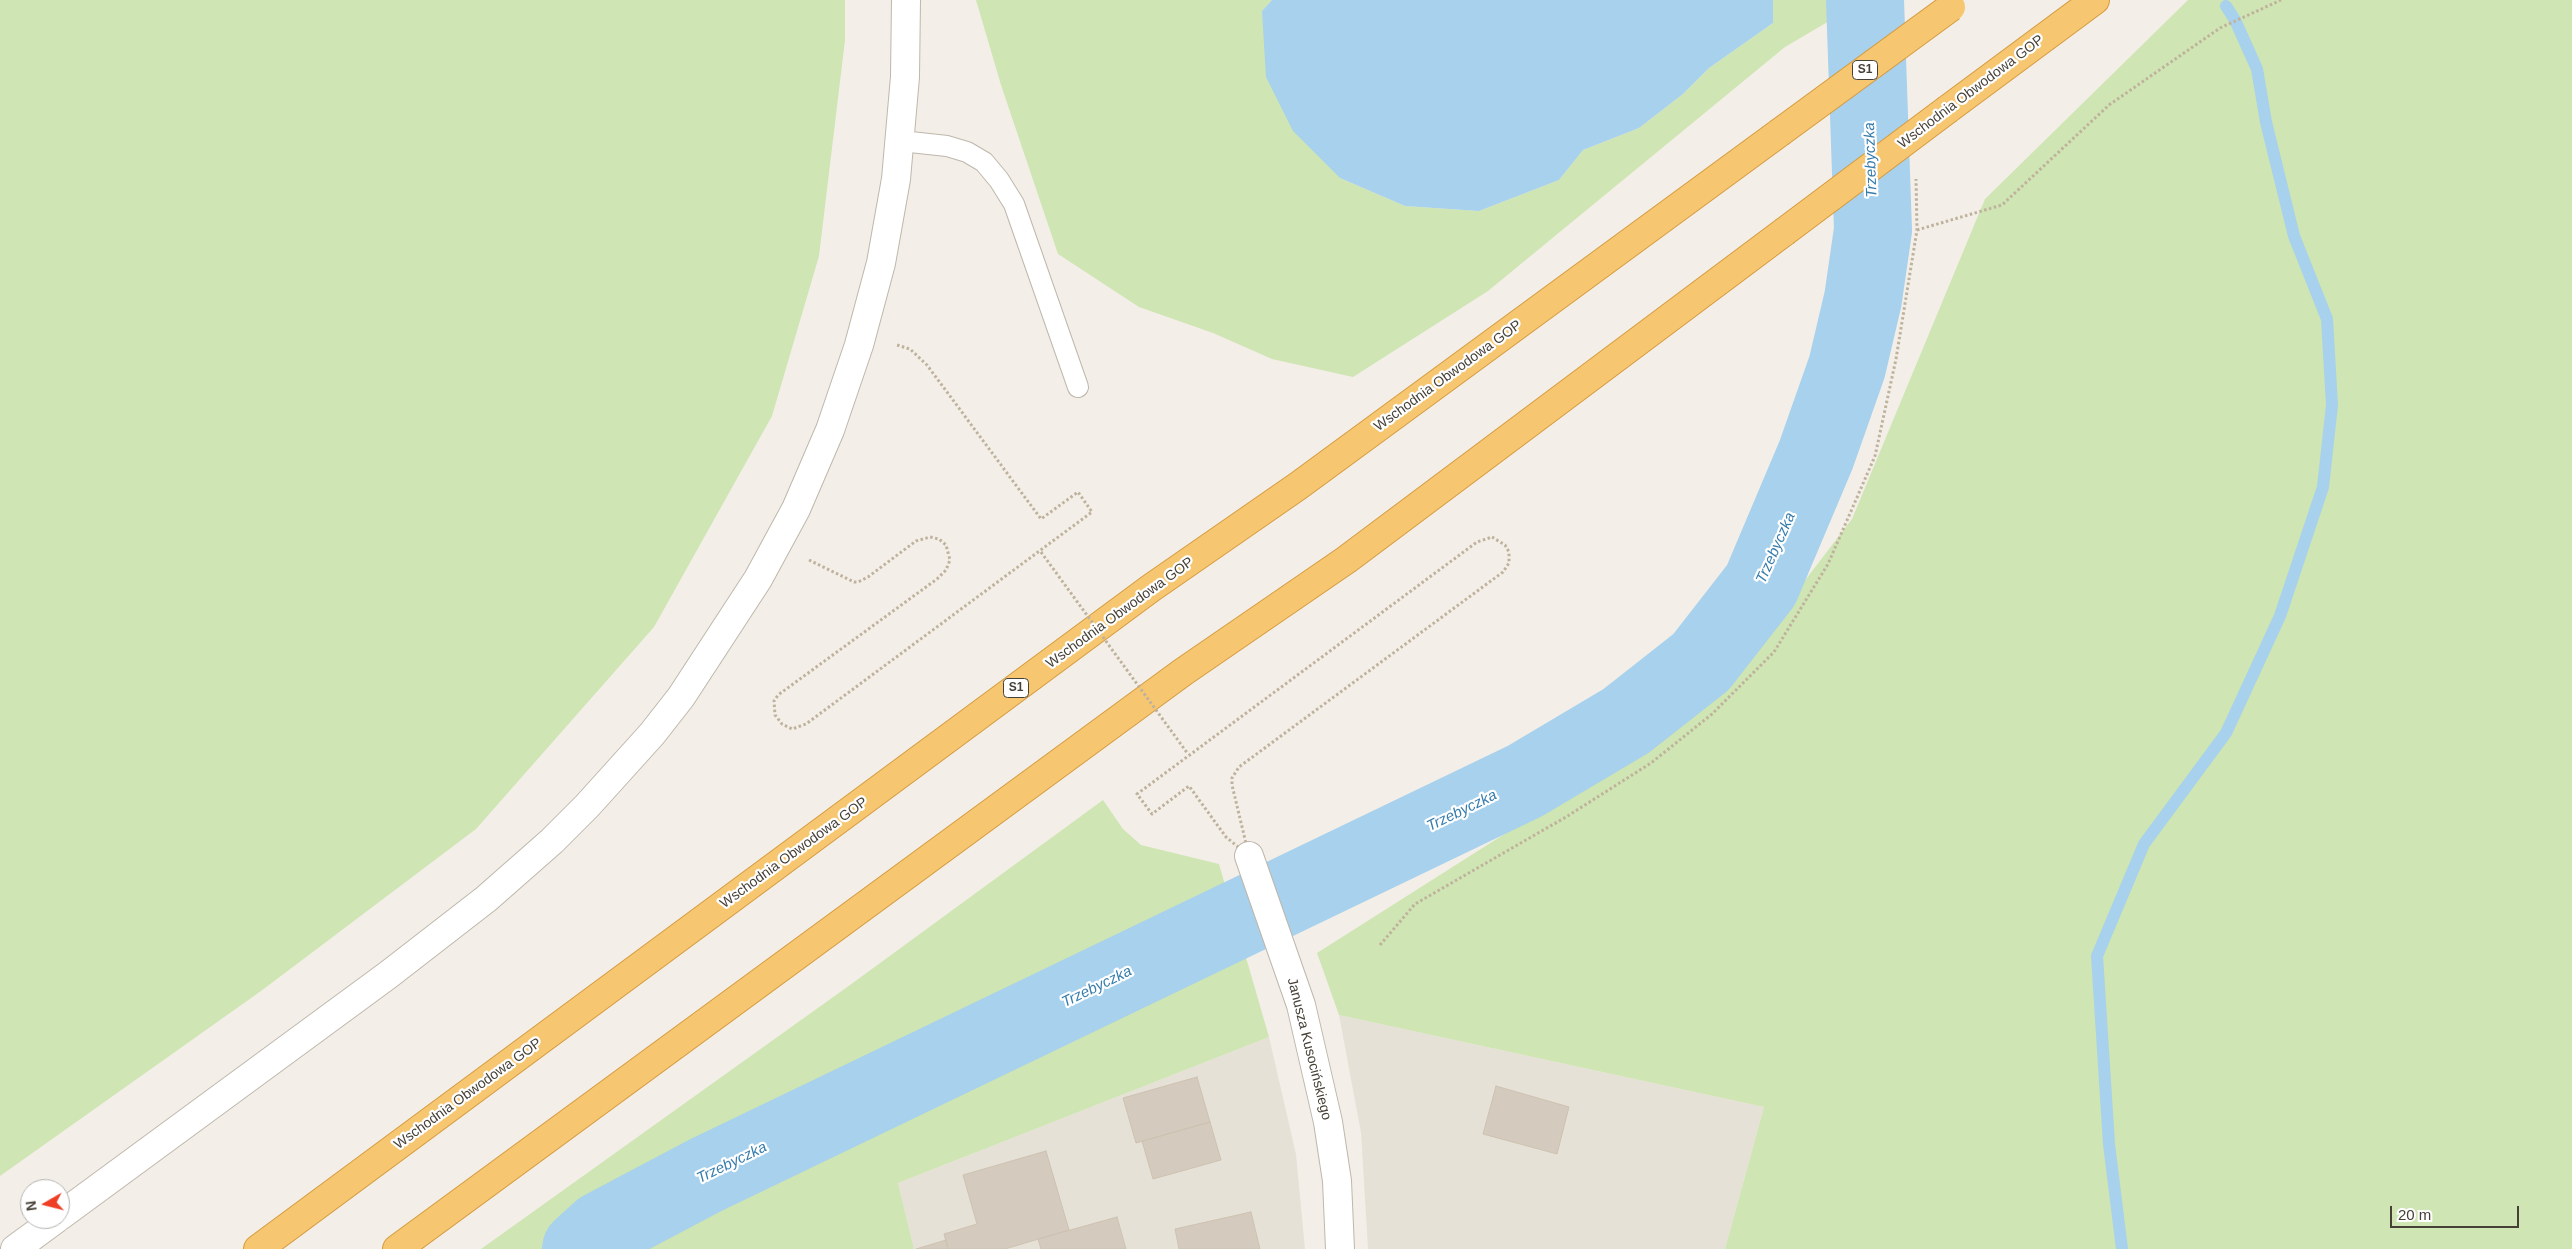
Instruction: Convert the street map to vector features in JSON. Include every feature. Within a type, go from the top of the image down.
[{"type":"highway","name":"Wschodnia Obwodowa GOP","points":[[397,1249],[1167,683],[1346,560],[2095,0]]},
{"type":"highway","name":"Wschodnia Obwodowa GOP","points":[[258,1249],[1152,588],[1298,486],[1956,4]]},
{"type":"street","points":[[70,1209],[388,975],[486,899],[552,841],[652,734],[708,658],[758,579],[796,509],[845,389],[870,308],[890,220],[901,141],[905,77],[906,0]]},
{"type":"street","name":"Janusza Kusocińskiego","points":[[1249,856],[1301,1005],[1328,1122],[1337,1181],[1340,1249]]},
{"type":"street","points":[[15,1249],[42,1229]]},
{"type":"lane","points":[[901,141],[947,146],[967,152],[984,162],[1000,180],[1014,204],[1078,387]]},
{"type":"path","points":[[1917,230],[2002,205],[2109,105],[2220,28],[2281,0]]},
{"type":"path","points":[[1380,945],[1415,904],[1558,822],[1651,763],[1712,714],[1774,652],[1828,564],[1875,456],[1896,359],[1917,230],[1915,172]]},
{"type":"path","points":[[804,557],[854,582],[868,577],[916,541],[925,537],[935,537],[946,545],[950,560],[946,570],[937,579],[778,695],[774,701],[773,711],[778,721],[792,729],[802,727],[1041,552],[1092,512],[1078,492],[1041,519],[927,365],[910,350],[889,342]]},
{"type":"path","points":[[1219,828],[1189,786],[1152,814],[1137,794],[1188,754],[1477,542],[1492,537],[1505,545],[1510,559],[1506,569],[1500,575],[1243,763],[1232,778],[1235,803],[1249,856]]},
{"type":"path","points":[[1041,552],[1188,754]]},
{"type":"shaded area","points":[[1339,1015],[1764,1107],[1725,1249],[1368,1249],[1361,1133]]},
{"type":"shaded area","points":[[1269,1037],[1296,1154],[1305,1249],[914,1249],[898,1183]]},
{"type":"green space","points":[[0,0],[845,0],[845,40],[819,256],[772,416],[654,627],[476,829],[261,991],[0,1176]]},
{"type":"green space","points":[[976,0],[1272,0],[1262,11],[1340,178],[1405,206],[1479,211],[1559,180],[1583,150],[1639,128],[1683,94],[1709,68],[1773,23],[1773,0],[1865,0],[1785,47],[1488,291],[1353,377],[1272,359],[1213,333],[1139,307],[1058,254],[1001,85]]},
{"type":"green space","points":[[2188,0],[2572,0],[2572,1249],[1725,1249],[1764,1107],[1339,1015],[1317,953],[1711,703],[1852,519],[1985,199]]},
{"type":"green space","points":[[1103,800],[1123,829],[1141,845],[1219,864],[1269,1037],[898,1183],[914,1249],[481,1249],[850,985]]},
{"type":"water","points":[[1272,0],[1773,0],[1773,23],[1709,68],[1683,94],[1639,128],[1583,150],[1559,180],[1479,211],[1405,206],[1340,178],[1293,131],[1266,77],[1262,11]]},
{"type":"building","points":[[1197,1077],[1210,1122],[1136,1143],[1123,1098]]},
{"type":"building","points":[[1496,1086],[1569,1107],[1557,1154],[1483,1134]]},
{"type":"building","points":[[1210,1122],[1221,1160],[1153,1179],[1142,1141]]},
{"type":"building","points":[[1046,1151],[1069,1230],[1005,1249],[948,1249],[944,1234],[977,1224],[963,1175]]},
{"type":"building","points":[[1251,1212],[1260,1249],[1179,1249],[1175,1229]]},
{"type":"building","points":[[1117,1217],[1126,1249],[1041,1249],[1038,1239]]},
{"type":"building","points":[[946,1240],[948,1249],[916,1249]]},
{"type":"waterway","name":"Trzebyczka","points":[[581,1249],[602,1230],[706,1175],[1525,781],[1626,721],[1701,662],[1761,585],[1816,455],[1847,367],[1863,299],[1873,230],[1865,0]]},
{"type":"waterway","points":[[2122,1249],[2109,1144],[2097,956],[2144,844],[2226,733],[2280,616],[2323,487],[2332,405],[2327,319],[2294,236],[2266,122],[2257,69],[2235,20],[2226,6]]}]
